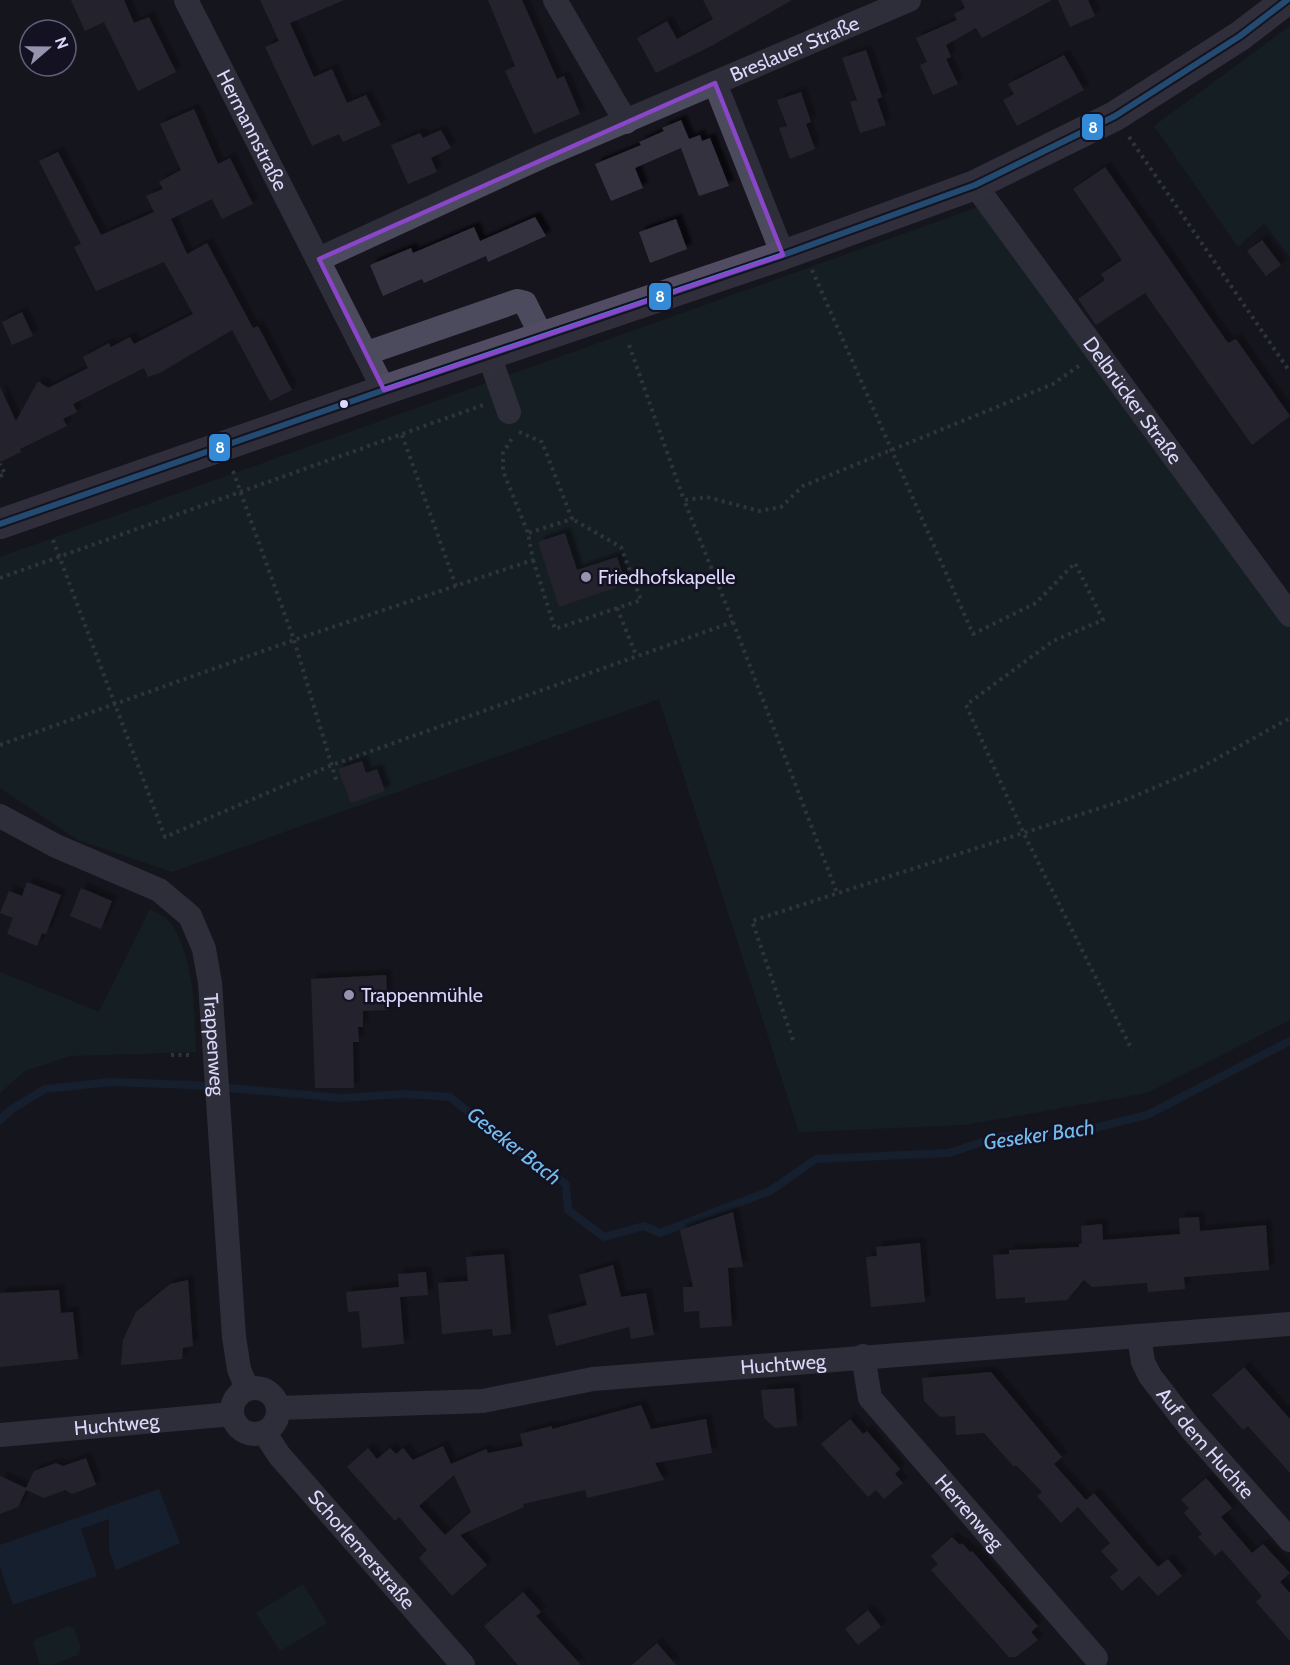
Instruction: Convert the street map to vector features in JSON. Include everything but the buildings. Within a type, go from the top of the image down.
[{"type":"main road","points":[[0,524],[792,251],[975,185],[1115,116],[1240,36],[1287,0]]},
{"type":"street","name":"Hermannstraße","points":[[186,0],[384,390]]},
{"type":"street","points":[[555,0],[626,122]]},
{"type":"street","name":"Breslauer Straße","points":[[319,259],[541,157],[626,122],[896,2]]},
{"type":"street","name":"Breslauer Straße","points":[[715,83],[792,251]]},
{"type":"street","name":"Delbrücker Straße","points":[[975,185],[1290,615]]},
{"type":"street","points":[[367,353],[517,301],[525,303],[542,337]]},
{"type":"street","points":[[489,355],[499,408]]},
{"type":"street","name":"Trappenweg","points":[[0,816],[56,846],[159,890],[190,916],[204,949],[210,983],[234,1337],[239,1368],[247,1389]]},
{"type":"street","name":"Huchtweg","points":[[278,1408],[483,1401],[593,1379],[1290,1324]]},
{"type":"street","name":"Auf dem Huchte","points":[[1138,1336],[1143,1362],[1150,1376],[1191,1429],[1290,1540]]},
{"type":"street","name":"Herrenweg","points":[[863,1356],[870,1398],[1096,1658]]},
{"type":"street","points":[[254,1388],[267,1391],[276,1401],[278,1408],[275,1422],[264,1432],[250,1434],[238,1427],[232,1414],[234,1401],[247,1389],[254,1388]]},
{"type":"street","name":"Huchtweg","points":[[0,1435],[232,1414]]},
{"type":"street","name":"Schorlemerstraße","points":[[264,1432],[279,1455],[463,1665]]},
{"type":"path","points":[[1115,116],[1290,372]]},
{"type":"path","points":[[792,251],[891,448],[974,634],[1036,603],[1075,562],[1103,620],[1053,641],[966,705],[1024,834],[1132,1050]]},
{"type":"path","points":[[629,345],[684,500],[734,622],[837,893]]},
{"type":"path","points":[[684,500],[707,497],[759,511],[781,507],[803,486],[891,448],[1053,384],[1097,352]]},
{"type":"path","points":[[0,578],[402,435],[499,408]]},
{"type":"path","points":[[517,431],[542,442],[572,519],[621,547],[640,600],[555,629],[533,560],[528,533],[503,471],[503,453],[517,431]]},
{"type":"path","points":[[402,435],[456,586]]},
{"type":"path","points":[[0,464],[5,474],[0,476]]},
{"type":"path","points":[[233,471],[294,640],[338,783]]},
{"type":"path","points":[[528,533],[572,519]]},
{"type":"path","points":[[53,540],[165,837],[332,765],[734,622]]},
{"type":"path","points":[[0,745],[294,640],[533,560]]},
{"type":"path","points":[[617,608],[636,655]]},
{"type":"path","points":[[793,1040],[752,921],[1128,799],[1198,769],[1290,718]]},
{"type":"path","points":[[171,1055],[198,1056]]},
{"type":"highlighted area","points":[[715,83],[783,255],[384,390],[319,259]]},
{"type":"green space","points":[[1290,26],[1290,257],[1264,223],[1238,247],[1154,126]]},
{"type":"green space","points":[[984,205],[1290,623],[1290,1020],[1147,1093],[964,1125],[799,1132],[659,699],[172,872],[78,840],[0,788],[0,557]]},
{"type":"green space","points":[[150,909],[170,922],[185,955],[192,987],[196,1052],[70,1056],[25,1071],[0,1093],[0,972],[99,1012]]},
{"type":"green space","points":[[303,1584],[327,1623],[280,1651],[256,1613]]},
{"type":"green space","points":[[69,1626],[74,1629],[81,1647],[78,1655],[51,1665],[40,1664],[33,1644],[36,1639]]},
{"type":"water","points":[[159,1489],[180,1543],[116,1570],[109,1550],[109,1519],[81,1529],[97,1576],[13,1605],[0,1567],[0,1545]]},
{"type":"waterway","name":"Geseker Bach","points":[[0,1120],[12,1109],[45,1089],[111,1082],[193,1085],[342,1098],[404,1094],[450,1097],[495,1134],[566,1184],[568,1210],[604,1237],[644,1226],[660,1233],[770,1191],[816,1159],[949,1153],[997,1137],[1090,1129],[1147,1115],[1290,1041]]},
{"type":"transit line","name":"8","points":[[0,524],[384,390],[783,255],[975,185],[1115,116],[1240,36],[1287,0]]},
{"type":"place","name":"Friedhofskapelle","points":[[586,577]]},
{"type":"place","name":"Trappenmühle","points":[[349,995]]}]
